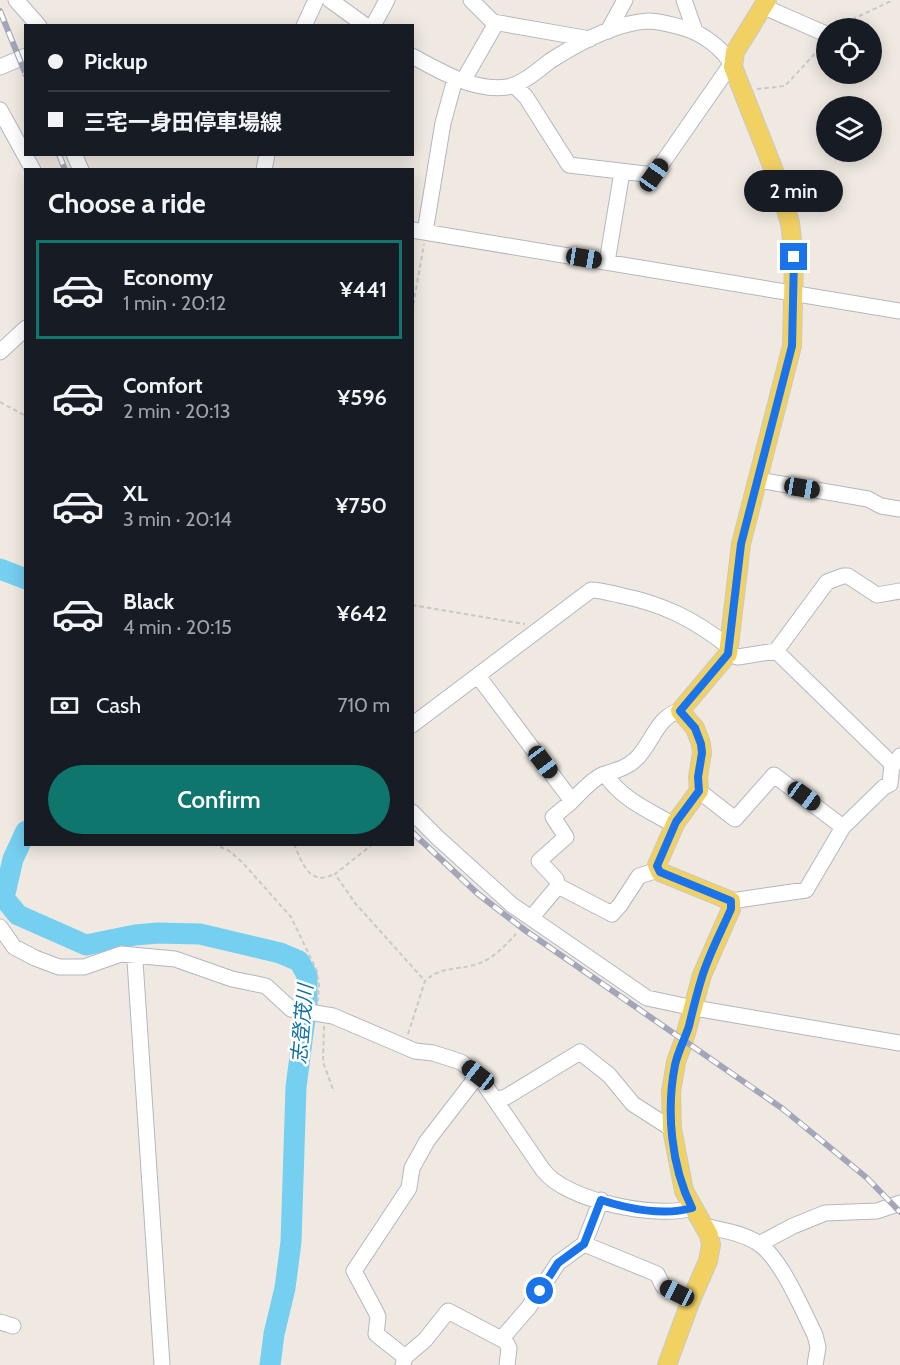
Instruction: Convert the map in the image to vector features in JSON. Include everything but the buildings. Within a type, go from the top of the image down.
[{"type":"main road","points":[[668,1365],[710,1253],[709,1235],[684,1191],[672,1129],[671,1092],[676,1062],[702,975],[731,909],[731,901],[658,870],[658,860],[674,825],[699,791],[701,744],[695,728],[680,711],[729,650],[741,544],[792,346],[794,257],[790,223],[773,168],[733,67],[735,52],[765,3]]},
{"type":"street","points":[[16,0],[37,24]]},
{"type":"street","points":[[305,24],[316,0]]},
{"type":"street","points":[[330,0],[363,24]]},
{"type":"street","points":[[375,24],[387,0]]},
{"type":"street","points":[[471,0],[495,22],[590,39]]},
{"type":"street","points":[[608,31],[626,0]]},
{"type":"street","points":[[684,0],[695,31]]},
{"type":"street","points":[[765,3],[816,29]]},
{"type":"street","points":[[414,57],[459,80],[498,87],[514,85],[558,56],[590,39],[608,31],[648,21],[667,23],[695,31],[728,56],[733,67],[727,70],[654,175],[569,165],[526,97],[514,85]]},
{"type":"street","points":[[495,22],[459,80],[443,123],[421,231],[900,311]]},
{"type":"street","points":[[0,67],[24,57]]},
{"type":"street","points":[[0,110],[24,154]]},
{"type":"street","points":[[607,262],[622,172]]},
{"type":"street","points":[[0,352],[24,330]]},
{"type":"street","points":[[758,480],[868,499],[881,506],[900,509]]},
{"type":"street","points":[[414,724],[591,590],[646,600],[660,605],[691,620],[738,657],[776,651],[827,582],[848,576],[877,595],[900,591]]},
{"type":"street","points":[[731,901],[806,890],[843,827],[884,787],[895,787],[896,760],[776,651]]},
{"type":"street","points":[[478,676],[569,797],[570,803]]},
{"type":"street","points":[[658,870],[639,876],[612,914],[558,886],[556,879],[539,861],[566,837],[553,817],[602,776],[636,759],[665,719],[672,712],[680,711]]},
{"type":"street","points":[[606,775],[622,794],[674,825]]},
{"type":"street","points":[[699,791],[735,819],[774,775],[843,827]]},
{"type":"street","points":[[414,814],[504,898],[647,998],[900,1043]]},
{"type":"street","points":[[532,917],[558,886]]},
{"type":"street","points":[[0,927],[14,947],[59,967],[76,968],[114,956],[132,955],[175,960],[232,979],[262,984],[291,1009],[320,1013],[346,1021],[415,1051],[420,1050],[461,1062],[478,1075],[553,1182],[569,1191],[620,1206],[658,1211],[692,1208]]},
{"type":"street","points":[[132,955],[135,961],[162,1365]]},
{"type":"street","points":[[496,1100],[506,1097],[580,1052],[609,1074],[633,1104],[672,1129]]},
{"type":"street","points":[[478,1075],[427,1141],[412,1168],[410,1188],[354,1271],[378,1317],[376,1334],[404,1361],[425,1340],[448,1311],[505,1341]]},
{"type":"street","points":[[507,1365],[509,1348],[503,1337],[529,1307],[558,1263],[584,1244],[601,1200]]},
{"type":"street","points":[[759,1244],[793,1226],[825,1214],[877,1211],[900,1203]]},
{"type":"street","points":[[704,1226],[739,1234],[759,1244],[778,1265],[815,1335],[818,1347],[815,1365]]},
{"type":"street","points":[[584,1244],[657,1274],[663,1286],[691,1300]]},
{"type":"path","points":[[855,18],[892,0]]},
{"type":"path","points":[[743,93],[767,87],[785,86],[816,53]]},
{"type":"path","points":[[414,294],[421,231]]},
{"type":"path","points":[[0,402],[24,415]]},
{"type":"path","points":[[414,605],[541,627]]},
{"type":"path","points":[[218,846],[228,850],[242,862],[291,917],[316,972],[319,985],[323,1062],[334,1092]]},
{"type":"path","points":[[295,846],[304,867],[315,877],[326,879],[371,846]]},
{"type":"path","points":[[335,874],[355,903],[425,981]]},
{"type":"path","points":[[420,1050],[408,1040],[408,1034],[425,981],[438,971],[476,965],[486,960],[505,946],[516,934]]},
{"type":"waterway","name":"志登茂川","points":[[0,569],[24,578]]},
{"type":"waterway","name":"志登茂川","points":[[24,835],[13,859],[4,898],[18,915],[86,945],[135,935],[200,934],[280,953],[299,961],[307,975],[307,1003],[296,1087],[291,1242],[285,1288],[274,1334],[270,1365]]},
{"type":"railway","points":[[0,11],[24,70]]},
{"type":"railway","points":[[60,156],[64,168]]},
{"type":"railway","points":[[414,834],[478,894],[526,931],[783,1109],[867,1178],[900,1212]]},
{"type":"route","points":[[540,1291],[558,1263],[584,1244],[601,1200],[620,1206],[658,1211],[692,1208],[684,1191],[675,1151],[671,1092],[676,1062],[702,975],[731,909],[731,901],[660,872],[657,866],[676,822],[699,791],[698,770],[701,762],[701,744],[695,728],[684,719],[680,711],[728,654],[741,544],[792,346],[794,257]]}]
